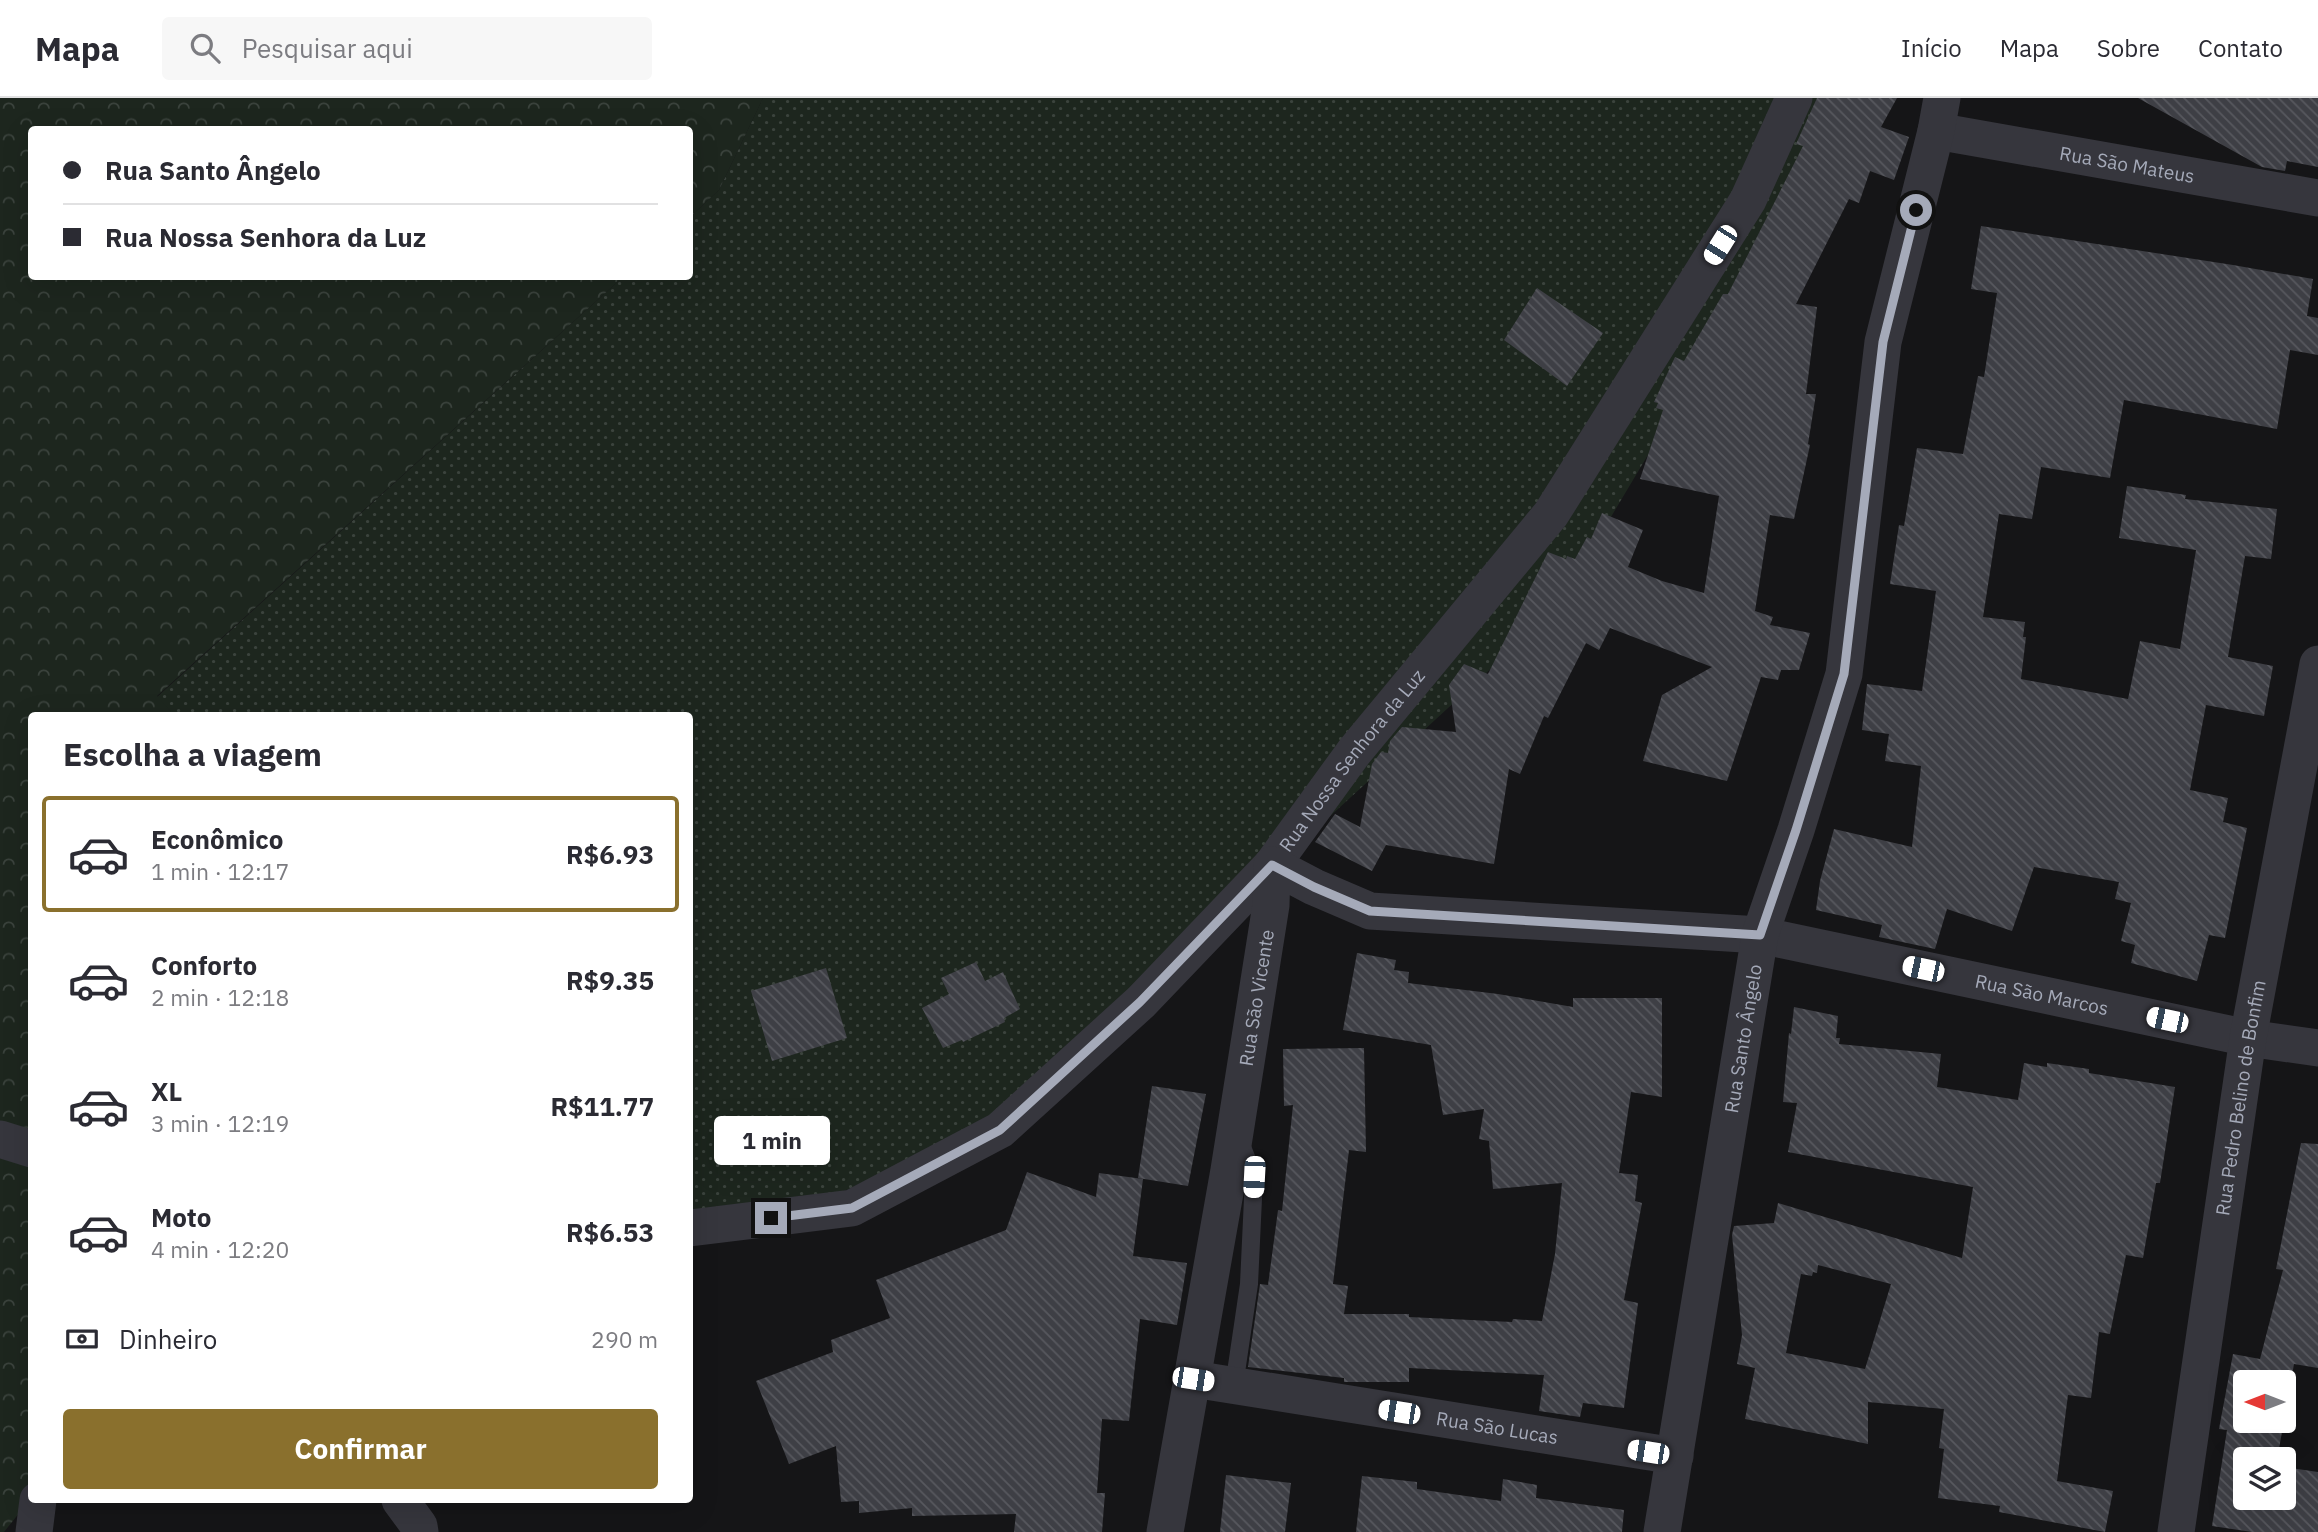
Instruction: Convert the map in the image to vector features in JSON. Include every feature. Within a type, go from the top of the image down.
[{"type":"street","name":"Rua Nossa Senhora da Luz","points":[[693,1228],[852,1208],[1000,1130],[1140,1002],[1272,865],[1354,752],[1551,514],[1748,200],[1794,98]]},
{"type":"street","name":"Rua São Mateus","points":[[1939,114],[2318,198]]},
{"type":"street","name":"Rua Santo Ângelo","points":[[1662,1532],[1760,935],[1796,830],[1844,674],[1883,342],[1939,114]]},
{"type":"street","name":"Rua Pedro Belino de Bonfim","points":[[2176,1532],[2248,1038],[2318,664]]},
{"type":"street","name":"Rua São Marcos","points":[[1272,865],[1370,911],[1760,935],[2248,1038],[2318,1048]]},
{"type":"street","name":"Rua São Vicente","points":[[1165,1532],[1236,1129],[1271,905],[1272,865]]},
{"type":"street","points":[[0,1139],[28,1148]]},
{"type":"street","name":"Rua São Lucas","points":[[1193,1379],[1675,1456]]},
{"type":"street","points":[[34,1532],[38,1503]]},
{"type":"street","points":[[402,1503],[419,1525],[421,1532]]},
{"type":"lane","name":"Rua São Vicente","points":[[1234,1386],[1248,1283],[1254,1177],[1236,1129]]},
{"type":"green space","points":[[0,98],[763,98],[719,190],[693,214],[693,126],[28,126],[28,280],[620,280],[157,696],[171,712],[28,712],[28,1502],[4,1532],[0,1532]]},
{"type":"green space","points":[[763,98],[1861,98],[1556,609],[964,1152],[693,1239],[693,712],[171,712],[157,697],[620,280],[693,280],[693,214],[719,190]]},
{"type":"building","points":[[1817,98],[1897,98],[1881,127],[1909,137],[1894,180],[1870,171],[1859,203],[1849,199],[1796,304],[1817,307],[1806,394],[1816,394],[1808,444],[1810,445],[1794,519],[1770,515],[1755,611],[1773,617],[1770,625],[1810,633],[1799,670],[1781,670],[1778,680],[1761,677],[1727,781],[1643,761],[1662,695],[1712,667],[1610,628],[1599,650],[1586,643],[1548,718],[1544,716],[1520,774],[1509,769],[1494,864],[1386,845],[1372,871],[1315,842],[1335,814],[1360,827],[1372,764],[1381,752],[1388,753],[1390,741],[1402,727],[1456,732],[1449,685],[1464,664],[1488,674],[1548,552],[1566,559],[1567,556],[1575,559],[1587,537],[1591,539],[1602,513],[1643,530],[1628,567],[1662,581],[1704,593],[1719,496],[1640,479],[1663,410],[1656,408],[1658,403],[1654,402],[1675,357],[1684,361],[1723,294],[1728,294],[1803,146],[1796,144]]},
{"type":"building","points":[[2138,98],[2318,98],[2318,167],[2287,161],[2285,171],[2262,167]]},
{"type":"building","points":[[1981,226],[2313,279],[2307,316],[2318,318],[2318,355],[2290,350],[2277,429],[2124,400],[2110,478],[2041,467],[2032,519],[1999,514],[1983,617],[2025,622],[2021,679],[2128,699],[2140,641],[2180,649],[2196,550],[2119,538],[2127,486],[2186,495],[2185,499],[2277,509],[2271,559],[2245,556],[2228,657],[2273,666],[2264,716],[2206,705],[2190,790],[2228,798],[2223,822],[2247,828],[2225,938],[2209,935],[2197,981],[2131,963],[2135,945],[2121,941],[2131,903],[2115,899],[2119,882],[2034,867],[2012,931],[1947,909],[1935,949],[1879,937],[1882,925],[1816,910],[1820,881],[1834,829],[1912,847],[1921,766],[1885,761],[1889,734],[1862,730],[1867,684],[1922,691],[1936,591],[1890,584],[1899,525],[1904,526],[1917,448],[1963,454],[1978,376],[1984,377],[1997,293],[1971,289]]},
{"type":"building","points":[[1537,288],[1603,333],[1567,386],[1504,340]]},
{"type":"building","points":[[1357,953],[1396,960],[1394,970],[1409,972],[1408,983],[1573,1007],[1573,998],[1662,998],[1662,1097],[1631,1092],[1619,1173],[1638,1175],[1635,1201],[1642,1203],[1624,1300],[1638,1303],[1624,1408],[1583,1403],[1580,1417],[1539,1411],[1544,1375],[1409,1368],[1409,1382],[1344,1382],[1344,1378],[1248,1367],[1260,1284],[1268,1285],[1278,1210],[1282,1211],[1293,1105],[1284,1106],[1283,1049],[1364,1048],[1366,1152],[1349,1150],[1333,1284],[1348,1286],[1344,1314],[1409,1314],[1409,1317],[1542,1321],[1555,1254],[1562,1183],[1493,1189],[1489,1141],[1479,1139],[1484,1109],[1443,1115],[1431,1045],[1343,1030]]},
{"type":"building","points":[[976,962],[985,981],[1003,972],[1020,1009],[1004,1018],[1005,1022],[963,1042],[962,1040],[943,1048],[922,1008],[949,994],[941,978]]},
{"type":"building","points":[[826,968],[847,1038],[772,1061],[751,991]]},
{"type":"building","points":[[1794,1007],[1838,1016],[1836,1038],[1840,1038],[1839,1044],[1941,1054],[1937,1087],[2018,1100],[2024,1063],[2047,1067],[2047,1063],[2089,1069],[2089,1073],[2175,1087],[2160,1183],[2156,1183],[2143,1258],[2126,1255],[2110,1334],[2099,1332],[2091,1398],[2068,1395],[2057,1481],[2113,1491],[2105,1532],[1999,1512],[2000,1506],[1938,1498],[1944,1449],[1939,1448],[1944,1409],[1868,1402],[1868,1444],[1745,1419],[1755,1368],[1737,1364],[1742,1335],[1732,1235],[1734,1226],[1774,1223],[1778,1203],[1962,1258],[1973,1187],[1788,1152],[1797,1103],[1783,1102],[1789,1033],[1791,1034]],"holes":[[[1818,1265],[1891,1284],[1865,1369],[1786,1353],[1801,1274],[1812,1276],[1813,1272],[1817,1273]]]},
{"type":"building","points":[[1152,1086],[1206,1094],[1188,1186],[1138,1178]]},
{"type":"building","points":[[2301,1143],[2318,1144],[2318,1368],[2294,1364],[2293,1370],[2233,1370],[2233,1433],[2282,1433],[2279,1447],[2233,1447],[2233,1510],[2296,1510],[2296,1469],[2318,1472],[2318,1532],[2252,1532],[2212,1526],[2227,1430],[2219,1429],[2233,1354],[2260,1359],[2283,1270],[2276,1269]]},
{"type":"building","points":[[1027,1172],[1096,1197],[1099,1173],[1143,1179],[1133,1256],[1187,1263],[1177,1325],[1140,1319],[1129,1421],[1102,1419],[1097,1493],[1105,1493],[1102,1532],[1014,1532],[1016,1514],[912,1516],[912,1508],[859,1513],[859,1501],[841,1502],[836,1446],[789,1464],[756,1381],[833,1352],[831,1340],[890,1318],[876,1280],[1006,1230]]},
{"type":"building","points":[[1226,1475],[1291,1483],[1285,1532],[1220,1532]]},
{"type":"building","points":[[1362,1476],[1417,1482],[1417,1489],[1501,1501],[1503,1479],[1537,1485],[1536,1498],[1624,1510],[1622,1532],[1356,1532]]},
{"type":"route","points":[[771,1218],[852,1208],[1000,1130],[1140,1002],[1272,865],[1370,911],[1760,935],[1796,830],[1844,674],[1883,342],[1916,210]]}]
